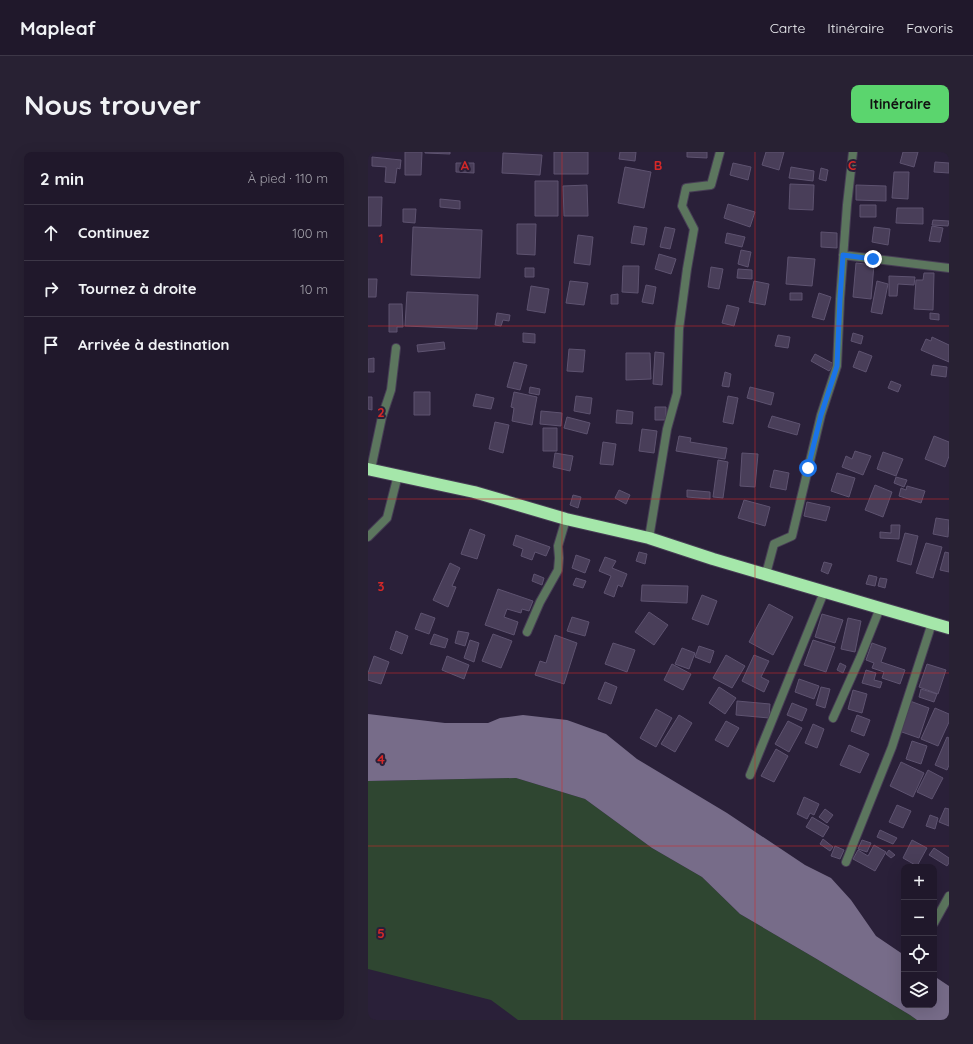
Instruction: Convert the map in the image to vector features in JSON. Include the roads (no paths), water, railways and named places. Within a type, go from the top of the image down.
[{"type":"highway","points":[[369,469],[474,492],[566,520],[649,538],[713,559],[949,628]]},
{"type":"street","points":[[649,538],[667,428],[677,393],[679,329],[694,229],[682,206],[686,188],[711,185],[720,152]]},
{"type":"street","points":[[766,574],[774,544],[792,536],[821,415],[837,366],[843,255],[853,152]]},
{"type":"street","points":[[843,255],[949,268]]},
{"type":"street","points":[[369,469],[382,417],[391,390],[396,348]]},
{"type":"street","points":[[368,537],[387,518],[398,475]]},
{"type":"street","points":[[527,632],[540,602],[558,570],[558,546],[566,520]]},
{"type":"street","points":[[750,775],[824,592]]},
{"type":"street","points":[[833,718],[860,658],[880,608]]},
{"type":"street","points":[[846,862],[892,747],[932,623]]},
{"type":"street","points":[[937,918],[949,896]]}]
